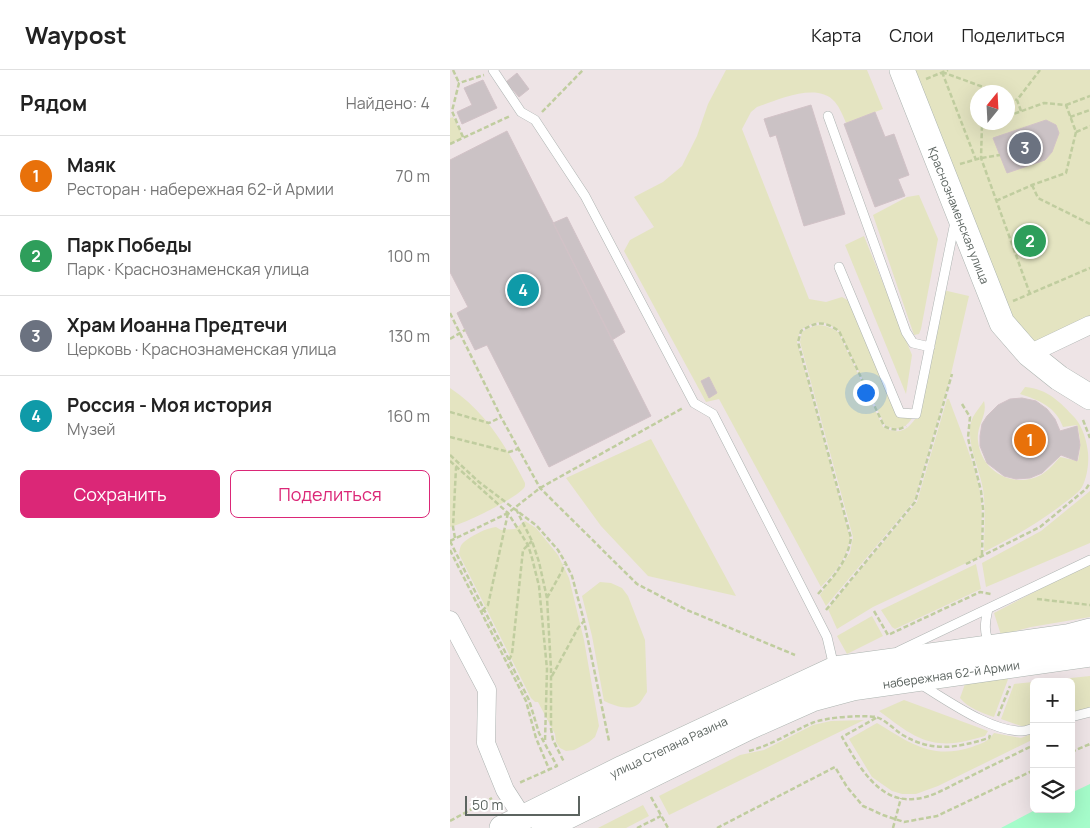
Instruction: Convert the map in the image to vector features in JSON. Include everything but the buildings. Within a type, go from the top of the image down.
[{"type":"main road","name":"Краснознаменская улица","points":[[902,70],[1002,323],[1029,354]]},
{"type":"main road","points":[[1029,354],[1059,378],[1090,397]]},
{"type":"main road","name":"набережная 62-й Армии","points":[[812,699],[836,680],[867,666],[1067,637],[1090,631]]},
{"type":"main road","name":"набережная 62-й Армии","points":[[836,680],[853,688],[1090,654]]},
{"type":"main road","name":"улица Степана Разина","points":[[523,824],[623,768],[836,680]]},
{"type":"main road","name":"улица Степана Разина","points":[[523,824],[812,699]]},
{"type":"street","points":[[1029,354],[1090,325]]},
{"type":"street","points":[[450,620],[487,690],[486,743],[505,790],[523,824]]},
{"type":"lane","points":[[493,71],[521,112],[535,120],[585,196],[694,402],[713,414],[827,637],[836,680]]},
{"type":"lane","points":[[828,116],[906,332],[913,343],[930,346]]},
{"type":"lane","points":[[839,266],[900,413],[916,414],[958,208]]},
{"type":"lane","points":[[867,666],[1090,560]]},
{"type":"lane","points":[[988,609],[985,625],[986,638],[992,648]]},
{"type":"lane","points":[[911,679],[994,726],[1023,731],[1030,729]]},
{"type":"lane","points":[[1075,716],[1090,712]]},
{"type":"path","points":[[453,70],[459,83],[452,118],[463,137]]},
{"type":"path","points":[[542,112],[583,70]]},
{"type":"path","points":[[924,80],[948,70]]},
{"type":"path","points":[[1021,111],[1017,100],[1040,70]]},
{"type":"path","points":[[459,83],[493,71]]},
{"type":"path","points":[[942,72],[977,85]]},
{"type":"path","points":[[942,72],[976,160]]},
{"type":"path","points":[[1015,113],[1044,103],[1066,106],[1090,96]]},
{"type":"path","points":[[996,201],[1066,173],[1076,132],[1066,106]]},
{"type":"path","points":[[1070,117],[1090,110]]},
{"type":"path","points":[[450,144],[521,112]]},
{"type":"path","points":[[1076,132],[1090,126]]},
{"type":"path","points":[[982,130],[981,158],[1030,294]]},
{"type":"path","points":[[956,165],[1000,155]]},
{"type":"path","points":[[1032,185],[1038,198],[1090,224]]},
{"type":"path","points":[[1006,304],[1090,268]]},
{"type":"path","points":[[450,313],[461,332],[501,417],[540,488],[637,584],[687,610],[795,655]]},
{"type":"path","points":[[817,595],[842,564],[849,552],[851,538],[798,342],[802,331],[812,324],[827,323],[839,331],[884,426],[892,430],[900,430],[911,424],[916,414]]},
{"type":"path","points":[[450,338],[465,330]]},
{"type":"path","points":[[829,616],[826,608],[915,502],[952,374]]},
{"type":"path","points":[[482,611],[450,541],[508,514],[540,488],[694,402]]},
{"type":"path","points":[[962,404],[970,417],[968,438],[981,491],[983,509],[982,556]]},
{"type":"path","points":[[450,412],[488,423],[501,417]]},
{"type":"path","points":[[1083,420],[1090,438]]},
{"type":"path","points":[[450,437],[509,452],[518,448]]},
{"type":"path","points":[[450,455],[479,482],[537,526],[558,550],[565,562],[572,576],[584,621],[609,741]]},
{"type":"path","points":[[450,461],[508,514],[528,545],[539,586],[547,669],[545,743]]},
{"type":"path","points":[[455,538],[453,527],[456,468],[459,464]]},
{"type":"path","points":[[966,564],[1040,527],[1086,490],[1090,484]]},
{"type":"path","points":[[515,508],[532,541],[547,598],[551,677],[551,729],[553,740],[564,762]]},
{"type":"path","points":[[482,611],[488,605],[508,514]]},
{"type":"path","points":[[508,661],[512,654],[523,550],[532,541]]},
{"type":"path","points":[[450,550],[529,700],[539,733],[557,766]]},
{"type":"path","points":[[547,598],[565,562]]},
{"type":"path","points":[[874,610],[888,635],[980,592]]},
{"type":"path","points":[[551,677],[578,628],[584,621]]},
{"type":"path","points":[[508,661],[526,701],[536,738],[549,769]]},
{"type":"path","points":[[878,718],[842,737],[867,776],[888,793],[901,798],[914,799],[939,792],[1030,747]]},
{"type":"path","points":[[1075,750],[1090,744]]},
{"type":"path","points":[[717,828],[835,767],[847,787],[863,806],[904,822],[937,816],[1030,772]]},
{"type":"path","points":[[651,797],[668,828]]},
{"type":"path","points":[[893,828],[901,798]]},
{"type":"path","points":[[636,828],[661,816]]},
{"type":"shaded area","points":[[726,70],[867,70],[883,109],[846,123],[837,104],[828,96],[818,93],[797,94],[757,107],[751,112],[742,129],[809,299],[826,302],[842,297],[851,302],[899,414],[914,415],[902,428],[885,425],[839,331],[825,323],[811,324],[800,330],[797,342],[850,538],[840,565],[821,587],[719,399],[706,402],[624,251],[630,240],[654,227],[634,197],[663,182],[682,166],[697,136],[708,104]]},
{"type":"shaded area","points":[[912,70],[1090,70],[1090,325],[1029,354],[1002,323]]},
{"type":"shaded area","points":[[453,117],[463,137],[450,144],[450,118]]},
{"type":"shaded area","points":[[919,195],[938,239],[921,329],[919,334],[914,335],[873,215],[907,197]]},
{"type":"shaded area","points":[[864,236],[912,355],[906,394],[845,245]]},
{"type":"shaded area","points":[[943,290],[969,296],[951,374],[914,501],[826,606],[820,595],[850,553],[853,537],[800,342],[802,332],[820,325],[838,332],[883,427],[894,431],[903,430],[918,415]]},
{"type":"shaded area","points":[[1025,387],[1047,393],[1078,422],[1084,435],[1087,449],[1086,475],[1080,490],[1059,507],[1041,520],[984,552],[985,513],[983,489],[973,453],[970,425],[984,401],[985,406],[978,435],[980,452],[985,461],[1000,475],[1010,479],[1031,479],[1044,473],[1060,457],[1078,461],[1080,443],[1077,425],[1063,427],[1056,414],[1046,405],[1020,394]]},
{"type":"shaded area","points":[[450,388],[474,407],[494,430],[525,483],[525,487],[509,500],[476,517],[450,527]]},
{"type":"shaded area","points":[[947,399],[949,399],[965,441],[980,492],[982,510],[981,556],[873,607],[837,629],[828,609],[917,502]]},
{"type":"shaded area","points":[[651,439],[736,596],[648,576],[601,526],[566,478]]},
{"type":"shaded area","points":[[1090,491],[1090,543],[986,587],[982,563],[1041,531]]},
{"type":"shaded area","points":[[525,521],[536,528],[558,555],[569,578],[584,640],[599,726],[595,737],[574,750],[566,751],[560,748],[556,742],[555,734],[538,702],[531,698],[459,554],[463,543],[479,533],[496,527],[501,530],[515,529]]},
{"type":"shaded area","points":[[1090,563],[1090,617],[1031,627],[1001,635],[994,613]]},
{"type":"shaded area","points":[[976,564],[981,589],[895,629],[881,610]]},
{"type":"shaded area","points":[[600,582],[611,583],[622,588],[628,596],[645,640],[647,692],[640,703],[633,707],[620,707],[604,701],[592,636],[582,596]]},
{"type":"shaded area","points":[[872,616],[883,636],[847,654],[837,636]]},
{"type":"shaded area","points":[[1010,674],[994,717],[971,707],[960,698],[965,684]]},
{"type":"shaded area","points":[[1090,676],[1090,708],[1075,712],[1075,678],[1071,678]]},
{"type":"shaded area","points":[[1030,682],[1030,725],[1024,727],[1001,719],[1014,684]]},
{"type":"shaded area","points":[[904,700],[988,731],[985,736],[956,743],[939,743],[922,739],[879,711]]},
{"type":"shaded area","points":[[864,720],[669,815],[659,796],[740,755],[764,750],[813,725],[831,721]]},
{"type":"shaded area","points":[[877,723],[911,743],[945,752],[972,747],[987,740],[994,733],[1021,738],[1030,735],[1030,741],[938,786],[916,794],[902,794],[892,791],[872,777],[849,739]]},
{"type":"shaded area","points":[[1090,784],[1090,828],[1001,828],[1030,813],[1075,813],[1075,791]]},
{"type":"shaded area","points":[[643,805],[649,816],[626,828],[598,828]]},
{"type":"place","name":"Храм Иоанна Предтечи","points":[[1025,148]]},
{"type":"place","name":"Парк Победы","points":[[1030,241]]},
{"type":"place","name":"Россия - Моя история","points":[[523,290]]},
{"type":"place","name":"Маяк","points":[[1030,440]]}]
